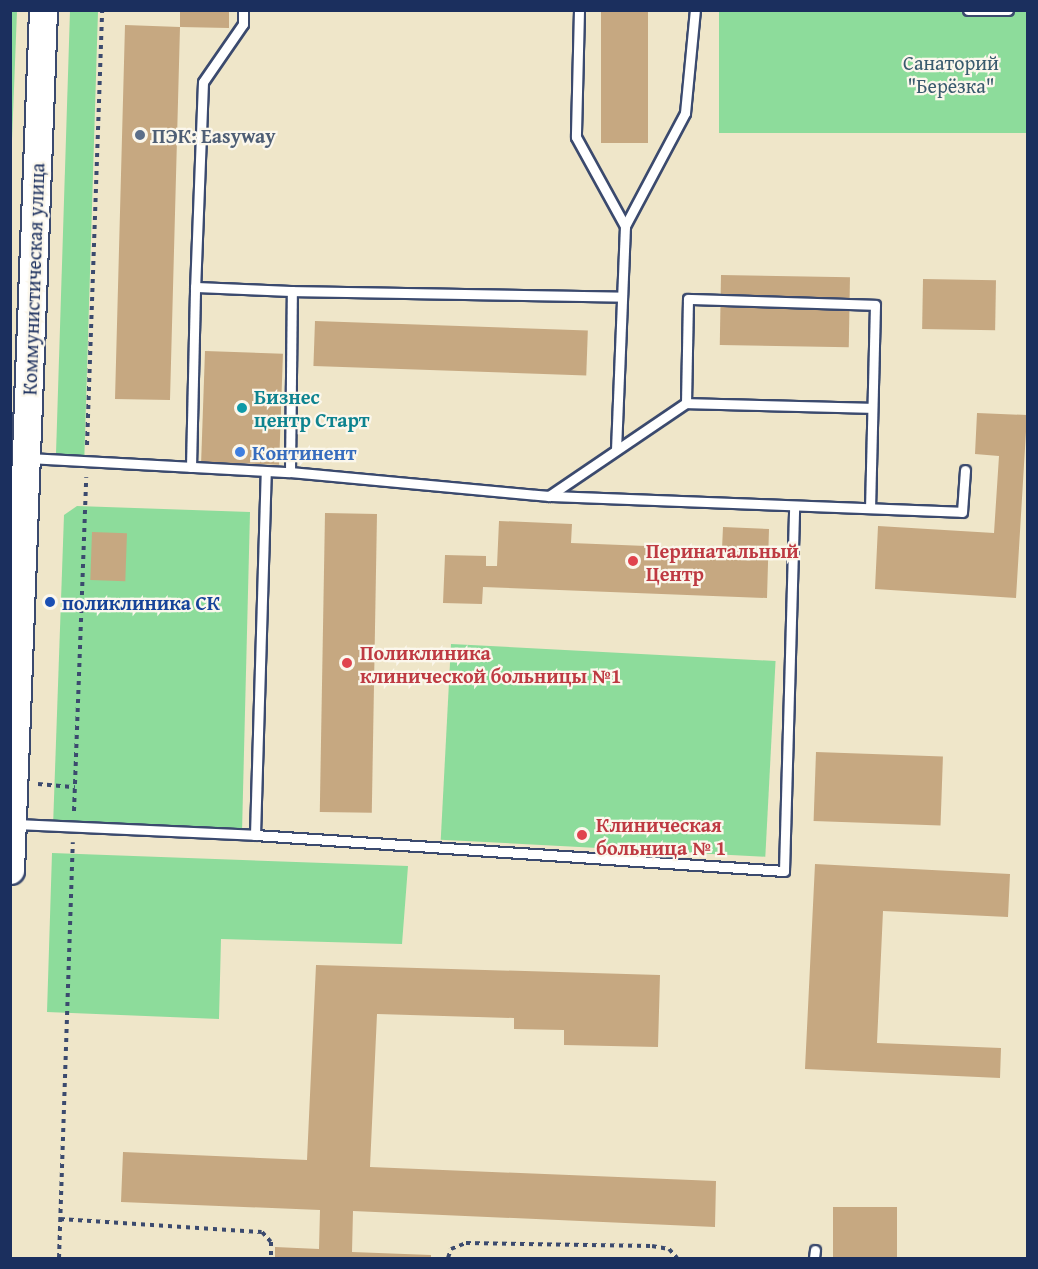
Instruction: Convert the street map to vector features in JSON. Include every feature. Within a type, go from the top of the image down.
[{"type":"main road","name":"Коммунистическая улица","points":[[10,870],[26,458],[23,422],[43,10]]},
{"type":"lane","points":[[191,467],[203,82],[243,24],[243,10]]},
{"type":"lane","points":[[579,10],[576,137],[625,226]]},
{"type":"lane","points":[[616,450],[625,226],[686,113],[695,10]]},
{"type":"lane","points":[[968,10],[1008,10]]},
{"type":"lane","points":[[195,287],[622,297]]},
{"type":"lane","points":[[290,472],[292,291]]},
{"type":"lane","points":[[686,403],[688,299],[875,305],[870,508]]},
{"type":"lane","points":[[549,496],[686,403],[872,408]]},
{"type":"lane","points":[[26,458],[290,472],[549,496],[962,512],[964,470]]},
{"type":"lane","points":[[255,835],[266,472]]},
{"type":"lane","points":[[12,824],[255,835],[784,871],[794,506]]},
{"type":"path","points":[[59,1258],[102,10]]},
{"type":"path","points":[[38,784],[75,787]]},
{"type":"path","points":[[60,1219],[262,1232],[270,1242],[271,1258]]},
{"type":"path","points":[[448,1258],[451,1249],[466,1243],[652,1246],[669,1249],[677,1258]]},
{"type":"green space","points":[[10,11],[17,11],[11,166]]},
{"type":"green space","points":[[70,11],[98,11],[84,468],[69,465],[56,454]]},
{"type":"green space","name":"Санаторий \"Берёзка\"","points":[[719,11],[1027,11],[1027,133],[719,133]]},
{"type":"green space","points":[[77,506],[250,512],[242,832],[53,827],[64,515]]},
{"type":"green space","points":[[451,644],[776,661],[765,857],[441,840]]},
{"type":"green space","points":[[52,853],[408,866],[402,944],[221,939],[219,1019],[47,1012]]},
{"type":"building","points":[[180,10],[229,10],[229,28],[180,27]]},
{"type":"building","points":[[601,10],[648,10],[648,143],[601,143]]},
{"type":"building","points":[[125,25],[180,27],[170,400],[115,399]]},
{"type":"building","points":[[721,275],[850,277],[849,347],[720,345]]},
{"type":"building","points":[[923,279],[996,280],[995,330],[922,329]]},
{"type":"building","points":[[315,321],[588,331],[586,376],[313,366]]},
{"type":"building","name":"Бизнес центр Старт","points":[[205,351],[283,354],[279,465],[201,462]]},
{"type":"building","points":[[977,413],[1027,415],[1016,598],[875,589],[878,526],[994,533],[999,456],[975,454]]},
{"type":"building","name":"Поликлиника клинической больницы №1","points":[[325,513],[377,514],[372,813],[320,812]]},
{"type":"building","name":"Перинатальный Центр","points":[[499,521],[572,524],[571,543],[722,549],[723,527],[769,529],[767,598],[483,587],[482,604],[443,603],[445,555],[486,556],[486,566],[497,566]]},
{"type":"building","points":[[92,532],[127,533],[125,581],[90,580]]},
{"type":"building","points":[[816,752],[943,756],[941,825],[814,821]]},
{"type":"building","points":[[815,864],[1010,874],[1008,917],[883,911],[877,1043],[1001,1048],[1000,1078],[805,1069]]},
{"type":"building","points":[[316,965],[660,975],[658,1047],[564,1045],[564,1030],[514,1029],[514,1018],[377,1014],[370,1167],[716,1181],[715,1227],[353,1211],[352,1252],[431,1255],[431,1258],[275,1258],[275,1247],[319,1249],[320,1210],[121,1202],[123,1152],[307,1160]]},
{"type":"building","points":[[833,1207],[897,1207],[897,1258],[833,1258]]},
{"type":"place","name":"ПЭК: Easyway","points":[[140,135]]},
{"type":"place","name":"Бизнес центр Старт","points":[[242,408]]},
{"type":"place","name":"Континент","points":[[240,452]]},
{"type":"place","name":"Перинатальный Центр","points":[[633,561]]},
{"type":"place","name":"поликлиника СК","points":[[50,602]]},
{"type":"place","name":"Поликлиника клинической больницы №1","points":[[347,663]]},
{"type":"place","name":"Клиническая больница № 1","points":[[582,835]]}]
